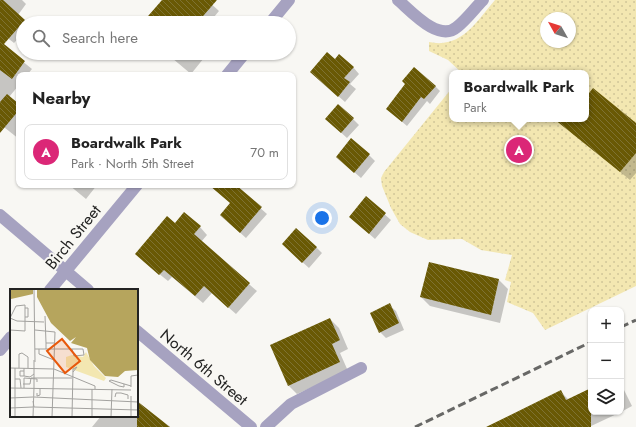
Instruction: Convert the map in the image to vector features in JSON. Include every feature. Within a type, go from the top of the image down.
[{"type":"street","points":[[276,16],[289,0]]},
{"type":"street","points":[[398,0],[431,28],[445,32],[456,28],[483,0]]},
{"type":"street","points":[[229,72],[239,60]]},
{"type":"street","name":"Birch Street","points":[[51,289],[135,188]]},
{"type":"street","points":[[0,215],[87,289]]},
{"type":"street","name":"North 6th Street","points":[[138,332],[251,427]]},
{"type":"street","points":[[0,350],[10,338]]},
{"type":"street","points":[[266,427],[291,404],[361,368]]},
{"type":"shaded area","points":[[495,0],[636,0],[636,286],[593,307],[588,307],[588,309],[545,330],[533,313],[507,302],[511,282],[505,280],[512,255],[481,250],[462,239],[428,240],[410,232],[400,224],[391,208],[382,186],[381,178],[384,172],[449,92],[449,122],[589,122],[589,70],[459,70],[448,60],[429,51],[429,42],[440,43],[450,41],[459,38],[467,32]]},
{"type":"building","points":[[0,0],[3,0],[21,16],[16,16],[16,30],[4,44],[16,54],[16,60],[25,61],[12,79],[0,70]]},
{"type":"building","points":[[162,0],[217,0],[203,16],[148,16]]},
{"type":"building","points":[[327,52],[335,59],[339,54],[354,67],[344,78],[350,82],[338,97],[310,72]]},
{"type":"building","points":[[414,67],[436,86],[424,99],[421,97],[402,122],[386,109],[405,84],[402,81]]},
{"type":"building","points":[[593,88],[636,123],[636,153],[620,172],[558,122],[589,122],[589,93]]},
{"type":"building","points":[[7,94],[16,102],[16,114],[0,133],[0,102]]},
{"type":"building","points":[[338,104],[354,118],[341,133],[325,119]]},
{"type":"building","points":[[351,138],[370,154],[354,173],[336,157]]},
{"type":"building","points":[[212,188],[240,188],[262,207],[240,233],[220,215],[230,203]]},
{"type":"building","points":[[366,196],[386,213],[369,234],[349,217]]},
{"type":"building","points":[[184,212],[201,226],[194,234],[250,283],[228,308],[204,286],[195,296],[164,270],[159,275],[135,254],[167,216],[175,223]]},
{"type":"building","points":[[296,228],[317,247],[302,263],[282,244]]},
{"type":"building","points":[[429,262],[499,279],[491,315],[420,297]]},
{"type":"building","points":[[390,303],[399,323],[379,333],[370,313]]},
{"type":"building","points":[[330,318],[340,340],[332,344],[340,362],[288,386],[270,345]]},
{"type":"building","points":[[588,389],[588,415],[591,415],[591,427],[486,427],[561,390],[566,400]]},
{"type":"building","points":[[138,402],[170,427],[137,427]]},
{"type":"railway","points":[[624,326],[636,320]]},
{"type":"railway","points":[[415,427],[589,343]]},
{"type":"place","name":"Boardwalk Park","points":[[519,150]]}]
